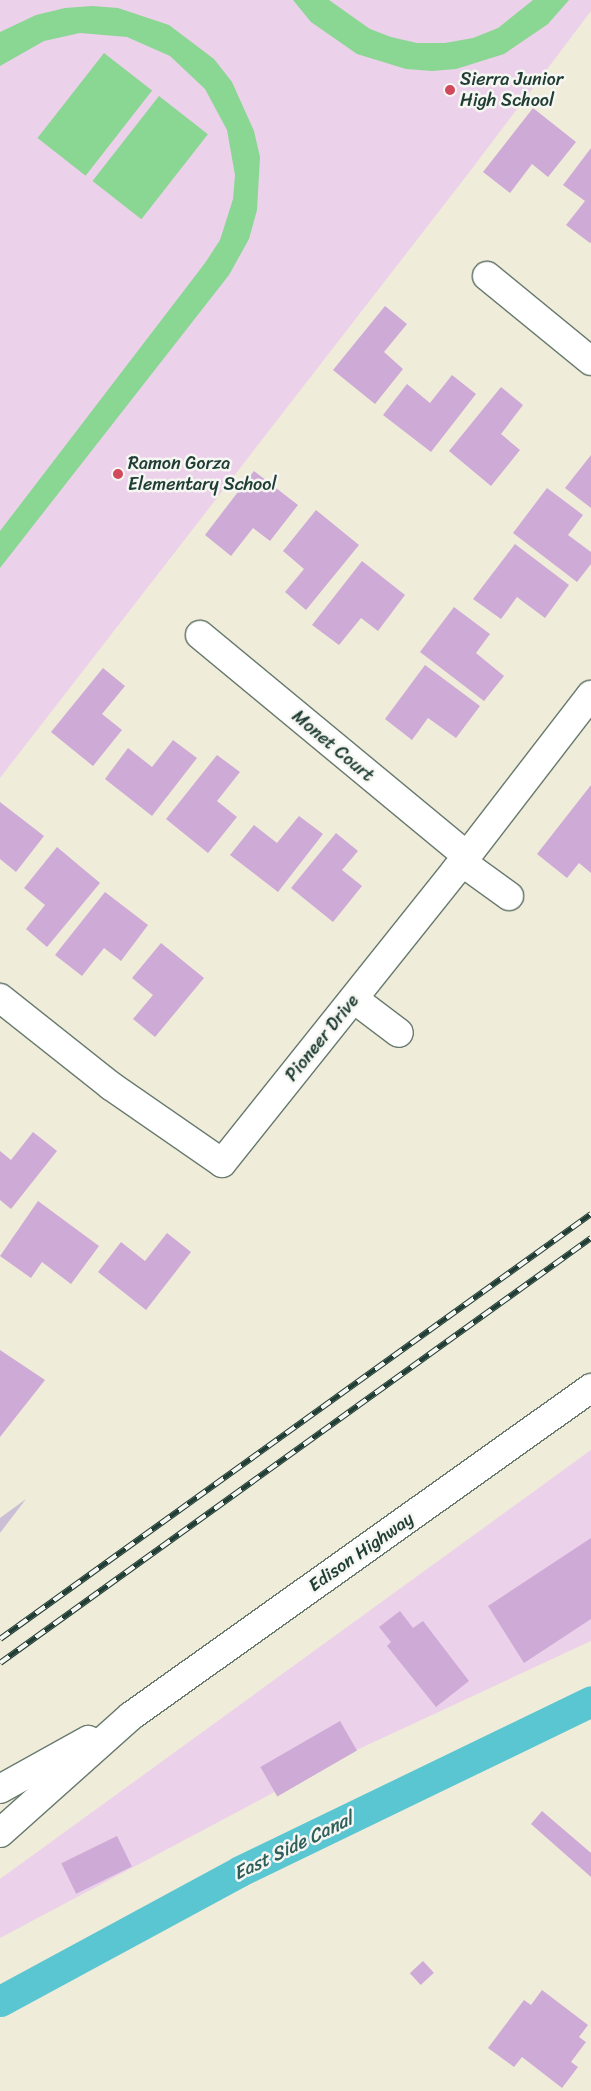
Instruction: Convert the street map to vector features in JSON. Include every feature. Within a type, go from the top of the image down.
[{"type":"street","points":[[488,276],[591,361]]},
{"type":"street","name":"Monet Court","points":[[200,636],[509,896]]},
{"type":"street","name":"Pioneer Drive","points":[[0,998],[111,1086],[222,1163],[465,859],[591,695]]},
{"type":"street","points":[[354,999],[399,1033]]},
{"type":"street","name":"Edison Highway","points":[[0,1833],[131,1716],[591,1388]]},
{"type":"street","name":"Edison Highway","points":[[0,1789],[131,1716]]},
{"type":"shaded area","name":"Ramon Gorza Elementary School","points":[[0,0],[591,0],[591,11],[471,170],[0,778]]},
{"type":"shaded area","points":[[591,1450],[591,1641],[333,1761],[0,1938],[0,1879]]},
{"type":"shaded area","points":[[26,1499],[0,1533],[0,1518]]},
{"type":"green space","points":[[293,0],[329,0],[370,29],[391,37],[417,43],[445,43],[473,38],[498,28],[533,0],[569,0],[548,24],[504,54],[456,69],[432,71],[406,69],[357,54],[311,22]]},
{"type":"green space","points":[[92,6],[118,8],[169,25],[214,59],[232,82],[254,131],[260,157],[257,210],[249,239],[229,275],[0,568],[0,531],[205,263],[220,240],[233,199],[235,175],[227,130],[205,89],[170,56],[127,37],[80,33],[44,41],[0,66],[0,32],[36,15],[65,8]]},
{"type":"green space","points":[[104,53],[152,91],[86,176],[38,138]]},
{"type":"green space","points":[[159,96],[208,134],[141,219],[93,181]]},
{"type":"building","points":[[533,108],[576,142],[548,177],[532,164],[510,193],[483,172]]},
{"type":"building","points":[[591,148],[590,243],[566,225],[585,201],[563,185]]},
{"type":"building","points":[[385,306],[407,324],[384,352],[403,369],[375,404],[333,370]]},
{"type":"building","points":[[452,375],[476,394],[431,452],[383,415],[407,384],[430,403]]},
{"type":"building","points":[[501,387],[523,405],[501,434],[520,450],[491,486],[449,451]]},
{"type":"building","points":[[591,455],[591,508],[565,488]]},
{"type":"building","points":[[254,471],[298,505],[270,541],[253,528],[231,556],[205,535]]},
{"type":"building","points":[[547,488],[583,515],[568,535],[591,552],[591,564],[577,582],[513,533]]},
{"type":"building","points":[[316,510],[359,545],[306,610],[285,592],[304,569],[283,551]]},
{"type":"building","points":[[515,544],[569,585],[545,618],[517,597],[501,619],[473,599]]},
{"type":"building","points":[[362,561],[405,595],[378,631],[361,618],[339,645],[312,625]]},
{"type":"building","points":[[454,607],[490,634],[476,653],[504,676],[484,701],[420,652]]},
{"type":"building","points":[[425,665],[480,706],[456,738],[428,718],[412,740],[385,719]]},
{"type":"building","points":[[103,668],[125,686],[102,714],[122,730],[93,766],[51,732]]},
{"type":"building","points":[[173,740],[197,758],[152,816],[105,779],[128,748],[152,767]]},
{"type":"building","points":[[217,755],[240,772],[217,801],[237,817],[208,853],[166,819]]},
{"type":"building","points":[[591,785],[591,873],[579,863],[567,878],[537,854]]},
{"type":"building","points":[[0,802],[44,836],[16,872],[0,859]]},
{"type":"building","points":[[299,816],[323,834],[278,892],[230,855],[254,825],[277,843]]},
{"type":"building","points":[[336,833],[358,851],[342,870],[362,886],[333,922],[291,888]]},
{"type":"building","points":[[57,847],[100,883],[47,947],[26,929],[45,905],[24,888]]},
{"type":"building","points":[[105,892],[148,925],[121,961],[104,948],[82,976],[55,955]]},
{"type":"building","points":[[161,943],[204,978],[155,1037],[133,1019],[153,995],[132,978]]},
{"type":"building","points":[[33,1132],[57,1151],[11,1209],[0,1200],[0,1151],[11,1160]]},
{"type":"building","points":[[38,1201],[99,1246],[71,1284],[42,1262],[31,1278],[0,1256]]},
{"type":"building","points":[[167,1233],[191,1252],[146,1310],[98,1272],[121,1242],[145,1261]]},
{"type":"building","points":[[0,1350],[45,1380],[0,1437]]},
{"type":"building","points":[[591,1538],[591,1619],[524,1663],[488,1606]]},
{"type":"building","points":[[400,1611],[413,1628],[423,1621],[469,1681],[436,1707],[387,1646],[391,1642],[379,1627]]},
{"type":"building","points":[[340,1721],[357,1750],[277,1796],[260,1767]]},
{"type":"building","points":[[542,1811],[591,1853],[591,1877],[531,1824]]},
{"type":"building","points":[[117,1836],[132,1867],[76,1894],[61,1863]]},
{"type":"building","points":[[423,1961],[434,1973],[421,1985],[410,1973]]},
{"type":"building","points":[[542,1990],[588,2025],[579,2037],[586,2042],[571,2062],[578,2067],[562,2088],[522,2057],[514,2067],[488,2048],[524,2000],[531,2005]]},
{"type":"waterway","name":"East Side Canal","points":[[0,2001],[240,1871],[591,1701]]},
{"type":"railway","points":[[0,1639],[591,1214]]},
{"type":"railway","points":[[0,1663],[591,1238]]},
{"type":"place","name":"Sierra Junior High School","points":[[450,90]]},
{"type":"place","name":"Ramon Gorza Elementary School","points":[[118,474]]}]
